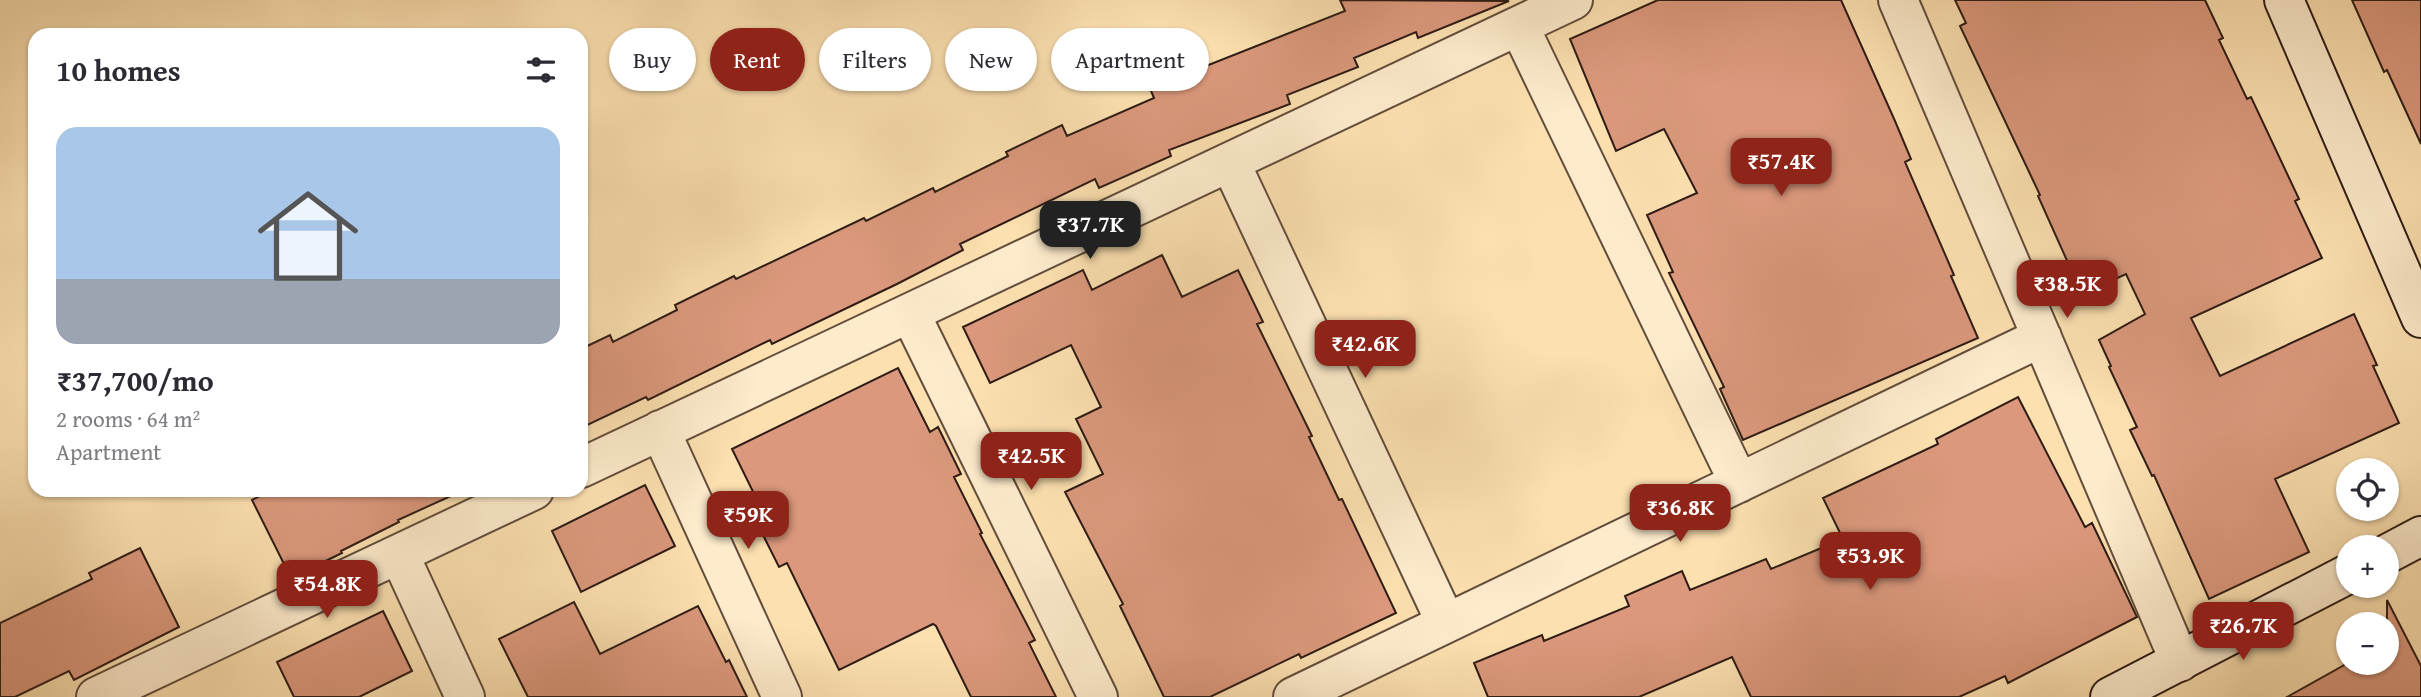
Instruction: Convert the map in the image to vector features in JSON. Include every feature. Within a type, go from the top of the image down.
[{"type":"street","points":[[588,465],[1573,0]]},
{"type":"street","points":[[1898,0],[2180,662]]},
{"type":"street","points":[[2284,0],[2421,318]]},
{"type":"street","points":[[1519,26],[1739,483]]},
{"type":"street","points":[[1230,162],[1446,623]]},
{"type":"street","points":[[911,313],[1098,697]]},
{"type":"street","points":[[1293,697],[2042,337]]},
{"type":"street","points":[[660,430],[782,697]]},
{"type":"street","points":[[96,697],[519,497]]},
{"type":"street","points":[[2399,548],[2421,536]]},
{"type":"street","points":[[399,554],[465,697]]},
{"type":"street","points":[[2110,697],[2336,580]]},
{"type":"building","points":[[1340,0],[1509,1],[1418,38],[1416,32],[1354,58],[1358,67],[1287,95],[1290,104],[1169,150],[1171,156],[1099,188],[1095,179],[960,244],[963,250],[897,284],[772,344],[770,340],[648,400],[646,397],[588,425],[588,346],[610,335],[613,342],[677,310],[675,305],[734,276],[736,279],[933,188],[935,192],[1008,156],[1006,152],[1062,125],[1067,136],[1154,98],[1151,91],[1209,91],[1209,65],[1345,11]]},
{"type":"building","points":[[1658,0],[1841,0],[1911,159],[1905,162],[1978,338],[1743,440],[1720,389],[1724,387],[1669,273],[1673,272],[1647,215],[1697,193],[1664,129],[1616,151],[1570,39]]},
{"type":"building","points":[[1955,0],[2205,0],[2223,38],[2219,40],[2247,99],[2251,97],[2299,199],[2295,201],[2322,258],[2191,318],[2220,376],[2354,314],[2377,365],[2373,366],[2399,423],[2275,479],[2309,552],[2209,599],[2154,475],[2152,476],[2130,430],[2137,427],[2099,340],[2145,314],[2126,274],[2082,294],[2038,196],[2040,195],[1960,26],[1966,23]]},
{"type":"building","points":[[2352,0],[2421,0],[2421,144],[2387,70],[2384,72]]},
{"type":"building","points":[[1162,255],[1182,297],[1238,270],[1263,322],[1257,324],[1312,436],[1309,437],[1339,500],[1342,499],[1396,613],[1301,658],[1299,654],[1210,697],[1164,697],[1120,606],[1123,604],[1065,492],[1103,474],[1076,419],[1101,407],[1071,345],[990,383],[963,327],[1083,270],[1092,290]]},
{"type":"building","points":[[898,368],[930,432],[938,427],[961,474],[954,477],[1035,640],[1029,643],[1056,697],[971,697],[933,624],[839,670],[787,563],[779,567],[755,519],[764,514],[732,449]]},
{"type":"building","points":[[2018,397],[2085,527],[2092,523],[2137,617],[2008,683],[2005,676],[1959,697],[1751,697],[1732,657],[1639,697],[1488,697],[1474,663],[1542,635],[1544,641],[1629,606],[1625,596],[1682,571],[1690,590],[1766,559],[1771,569],[1843,539],[1823,498],[1938,444],[1936,439]]},
{"type":"building","points":[[645,485],[675,546],[581,592],[552,531]]},
{"type":"building","points":[[258,497],[449,497],[398,520],[399,522],[341,551],[342,553],[291,578],[252,500]]},
{"type":"building","points":[[140,548],[179,627],[74,680],[69,671],[15,697],[0,697],[0,623],[92,579],[89,573]]},
{"type":"building","points":[[2387,600],[2393,612],[2387,612]]},
{"type":"building","points":[[574,602],[600,654],[698,606],[747,697],[528,697],[499,639]]},
{"type":"building","points":[[383,611],[412,671],[359,697],[294,697],[277,662]]},
{"type":"building","points":[[2399,623],[2421,666],[2421,697],[2287,697],[2336,670],[2336,675],[2399,675]]}]
